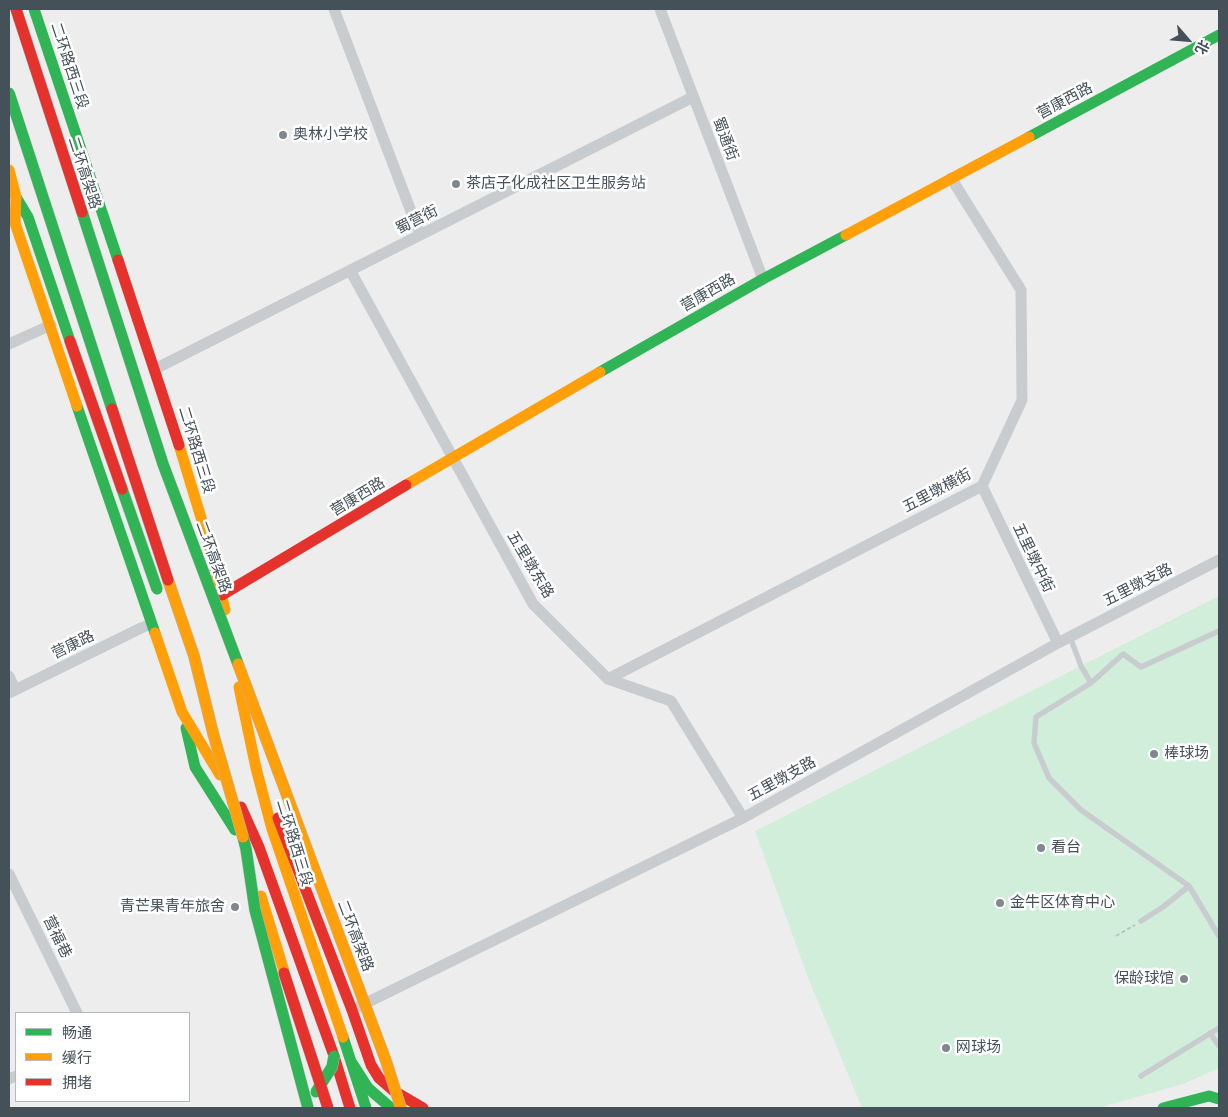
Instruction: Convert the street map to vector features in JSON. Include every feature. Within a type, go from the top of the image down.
[{"type":"main road","name":"二环高架路","points":[[16,9],[163,464],[404,1106]]},
{"type":"main road","name":"二环路西三段","points":[[34,9],[155,369],[209,544],[222,595],[252,752],[277,848],[366,1108]]},
{"type":"main road","name":"营康西路","points":[[222,595],[452,457],[763,279],[1219,35]]},
{"type":"main road","points":[[9,94],[194,656],[212,733],[246,849],[328,1108]]},
{"type":"main road","points":[[9,170],[15,223],[182,712],[195,767],[235,828],[304,1075],[308,1108]]},
{"type":"main road","points":[[13,198],[28,217],[160,598]]},
{"type":"main road","points":[[184,662],[212,733]]},
{"type":"main road","points":[[182,712],[243,810],[259,847],[334,1056],[350,1108]]},
{"type":"main road","points":[[252,752],[365,1048],[379,1078],[404,1106],[423,1108]]},
{"type":"main road","points":[[246,849],[255,910],[308,1108]]},
{"type":"main road","points":[[308,1108],[332,1067],[334,1056]]},
{"type":"main road","points":[[352,1063],[368,1088],[391,1108]]},
{"type":"main road","points":[[1163,1108],[1216,1096]]},
{"type":"street","points":[[334,9],[420,235]]},
{"type":"street","name":"蜀通街","points":[[660,9],[763,279]]},
{"type":"street","name":"蜀营街","points":[[155,369],[693,97]]},
{"type":"street","name":"五里墩横街","points":[[608,679],[982,486],[1022,400],[1021,290],[951,178]]},
{"type":"street","name":"五里墩东路","points":[[350,270],[533,604],[608,679],[671,701],[744,818]]},
{"type":"street","points":[[9,344],[51,325]]},
{"type":"street","name":"五里墩中街","points":[[982,486],[1058,644]]},
{"type":"street","name":"五里墩支路","points":[[352,1010],[744,818],[1070,637],[1219,560]]},
{"type":"street","name":"营康路","points":[[12,692],[151,624]]},
{"type":"street","points":[[9,676],[12,692]]},
{"type":"street","name":"营福巷","points":[[9,874],[78,1012]]},
{"type":"lane","points":[[1219,631],[1141,668],[1123,654],[1091,683],[1036,717],[1034,743],[1049,778],[1081,810],[1189,886],[1219,936]]},
{"type":"lane","points":[[1070,637],[1081,666],[1091,683]]},
{"type":"lane","points":[[1141,921],[1163,907],[1189,886]]},
{"type":"lane","points":[[1141,1076],[1219,1028]]},
{"type":"lane","points":[[1210,1033],[1219,1046]]},
{"type":"path","points":[[1116,936],[1141,921]]},
{"type":"green space","name":"金牛区体育中心","points":[[1219,596],[1219,1068],[1183,1084],[1098,1108],[862,1108],[807,975],[755,831]]},
{"type":"traffic: fast","points":[[34,9],[118,260]]},
{"type":"traffic: fast","points":[[1029,137],[1219,35]]},
{"type":"traffic: fast","points":[[9,93],[112,409]]},
{"type":"traffic: fast","points":[[16,197],[28,217],[70,341]]},
{"type":"traffic: fast","points":[[82,212],[163,464],[238,664]]},
{"type":"traffic: fast","points":[[600,372],[763,279],[846,235]]},
{"type":"traffic: fast","points":[[77,406],[155,633]]},
{"type":"traffic: fast","points":[[122,489],[157,589]]},
{"type":"traffic: fast","points":[[186,728],[195,767],[235,830]]},
{"type":"traffic: fast","points":[[243,837],[255,910],[308,1108]]},
{"type":"traffic: fast","points":[[343,1037],[366,1108]]},
{"type":"traffic: fast","points":[[316,1092],[332,1067],[334,1056]]},
{"type":"traffic: fast","points":[[352,1063],[368,1088],[391,1108]]},
{"type":"traffic: fast","points":[[1163,1108],[1209,1096],[1219,1099]]},
{"type":"traffic: slow","points":[[846,235],[1029,137]]},
{"type":"traffic: slow","points":[[9,170],[16,197],[15,223],[77,406]]},
{"type":"traffic: slow","points":[[406,485],[600,372]]},
{"type":"traffic: slow","points":[[179,445],[209,544],[225,610]]},
{"type":"traffic: slow","points":[[168,580],[194,656],[213,733],[243,837]]},
{"type":"traffic: slow","points":[[155,633],[182,712],[220,775]]},
{"type":"traffic: slow","points":[[238,664],[386,1061],[401,1108]]},
{"type":"traffic: slow","points":[[239,687],[256,768],[272,829],[343,1037]]},
{"type":"traffic: slow","points":[[261,896],[284,971]]},
{"type":"traffic: jam","points":[[16,9],[82,212]]},
{"type":"traffic: jam","points":[[118,260],[179,445]]},
{"type":"traffic: jam","points":[[70,341],[122,489]]},
{"type":"traffic: jam","points":[[112,409],[168,580]]},
{"type":"traffic: jam","points":[[222,595],[406,485]]},
{"type":"traffic: jam","points":[[241,807],[259,847],[334,1056],[350,1108]]},
{"type":"traffic: jam","points":[[278,818],[352,1010],[371,1065],[379,1078],[394,1091],[423,1108]]},
{"type":"traffic: jam","points":[[284,973],[328,1108]]},
{"type":"place","name":"奥林小学校","points":[[283,135]]},
{"type":"place","name":"茶店子化成社区卫生服务站","points":[[456,184]]},
{"type":"place","name":"棒球场","points":[[1154,754]]},
{"type":"place","name":"看台","points":[[1041,848]]},
{"type":"place","name":"金牛区体育中心","points":[[1000,903]]},
{"type":"place","name":"青芒果青年旅舍","points":[[235,907]]},
{"type":"place","name":"保龄球馆","points":[[1184,979]]},
{"type":"place","name":"网球场","points":[[946,1048]]}]
